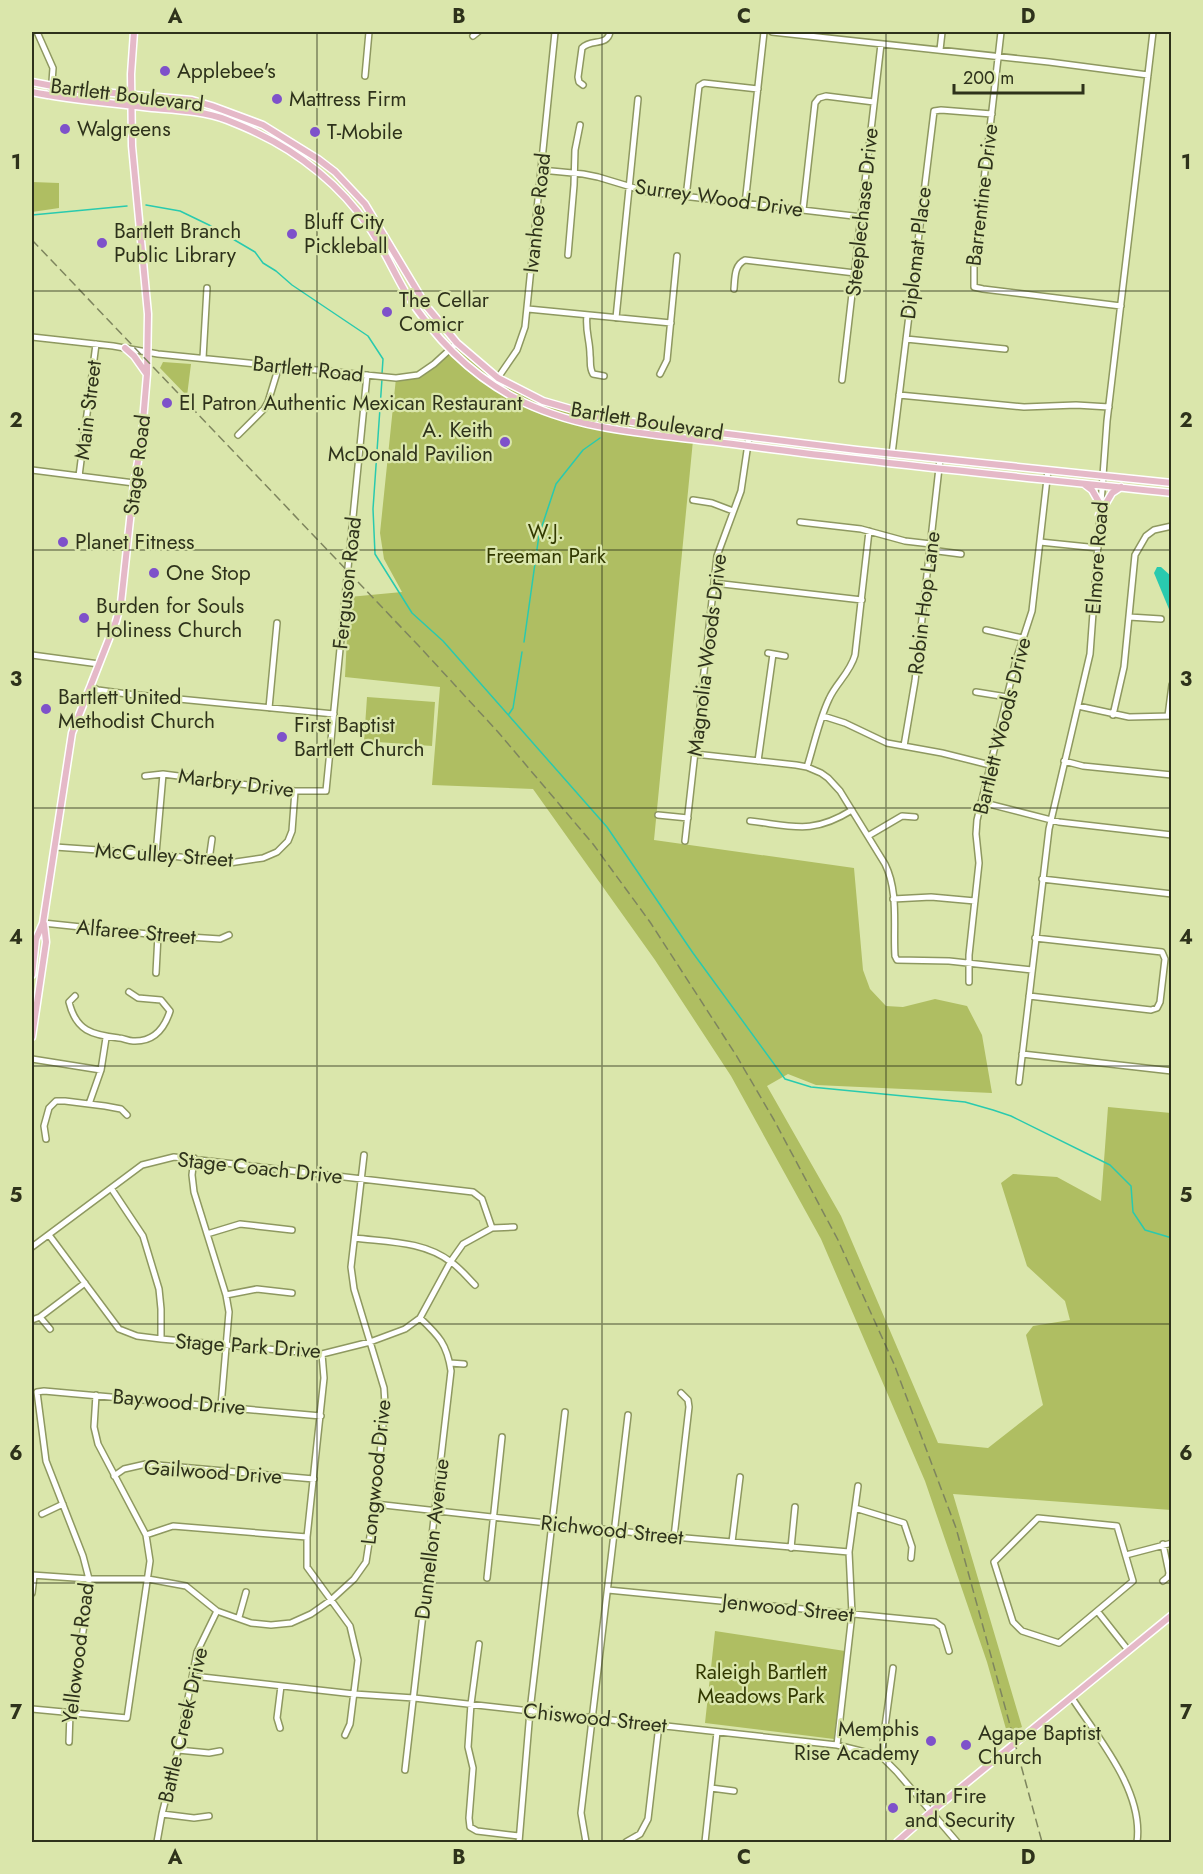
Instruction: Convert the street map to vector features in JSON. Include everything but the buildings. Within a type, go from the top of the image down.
[{"type":"main road","name":"Stage Road","points":[[32,1037],[46,942],[44,923],[72,733],[121,603],[134,483],[141,444],[147,374],[148,314],[132,146],[131,95],[134,32]]},
{"type":"main road","name":"Bartlett Boulevard","points":[[32,82],[131,95],[192,100],[238,114],[263,125],[335,172],[365,204],[427,308],[457,343],[498,378],[543,401],[595,416],[749,437],[1172,483]]},
{"type":"main road","name":"Bartlett Boulevard","points":[[32,92],[201,113],[225,119],[259,134],[314,168],[352,204],[420,314],[450,350],[493,385],[519,400],[554,415],[587,424],[747,446],[1172,493]]},
{"type":"main road","points":[[378,243],[386,238]]},
{"type":"main road","points":[[420,314],[427,308]]},
{"type":"main road","points":[[125,348],[147,374]]},
{"type":"main road","points":[[1084,483],[1092,490],[1100,504]]},
{"type":"main road","points":[[1099,515],[1112,493],[1122,487]]},
{"type":"main road","name":"Stage Road","points":[[32,975],[36,939],[44,923]]},
{"type":"main road","points":[[897,1842],[1172,1615]]},
{"type":"street","points":[[37,32],[53,68],[51,96]]},
{"type":"street","points":[[364,76],[369,32]]},
{"type":"street","name":"Ivanhoe Road","points":[[493,385],[520,343],[525,327],[555,32]]},
{"type":"street","points":[[584,85],[579,82],[578,77],[582,48],[586,44],[606,41],[610,32]]},
{"type":"street","points":[[745,204],[764,32]]},
{"type":"street","points":[[772,32],[1148,75]]},
{"type":"street","points":[[853,40],[854,32]]},
{"type":"street","points":[[940,50],[942,32]]},
{"type":"street","name":"Barrentine Drive","points":[[1001,32],[974,267],[974,287],[1121,306]]},
{"type":"street","name":"Elmore Road","points":[[1019,1082],[1050,820],[1090,654],[1109,407],[1153,32]]},
{"type":"street","name":"Steeplechase Drive","points":[[842,380],[881,44]]},
{"type":"street","points":[[686,197],[699,86],[704,83],[758,89]]},
{"type":"street","points":[[803,210],[815,103],[819,98],[826,96],[874,102]]},
{"type":"street","points":[[616,318],[638,99]]},
{"type":"street","name":"Diplomat Place","points":[[892,454],[934,111],[992,114]]},
{"type":"street","points":[[568,255],[575,150],[580,125]]},
{"type":"street","name":"Surrey Wood Drive","points":[[541,171],[575,173],[603,178],[648,192],[862,217]]},
{"type":"street","points":[[660,374],[666,364],[677,256]]},
{"type":"street","points":[[734,289],[737,266],[745,260],[855,273]]},
{"type":"street","points":[[203,358],[207,288]]},
{"type":"street","points":[[528,309],[671,323]]},
{"type":"street","points":[[587,315],[590,369],[593,374],[604,376]]},
{"type":"street","name":"Bartlett Road","points":[[32,338],[396,378],[418,375],[457,343]]},
{"type":"street","points":[[906,339],[1005,349]]},
{"type":"street","name":"Main Street","points":[[79,476],[96,344]]},
{"type":"street","points":[[238,435],[264,409],[279,366]]},
{"type":"street","name":"Ferguson Road","points":[[327,791],[367,375]]},
{"type":"street","points":[[900,395],[1024,407],[1076,405],[1109,407]]},
{"type":"street","name":"Magnolia Woods Drive","points":[[686,841],[714,583],[720,546],[742,484],[749,437]]},
{"type":"street","name":"Robin Hop Lane","points":[[904,746],[916,677],[940,459]]},
{"type":"street","points":[[32,470],[134,483]]},
{"type":"street","name":"Bartlett Woods Drive","points":[[969,982],[979,863],[976,828],[1007,697],[1033,607],[1048,470]]},
{"type":"street","points":[[693,500],[709,502],[734,511]]},
{"type":"street","points":[[800,522],[869,531],[961,554]]},
{"type":"street","points":[[1113,715],[1124,667],[1137,548],[1146,536],[1155,530],[1172,526]]},
{"type":"street","points":[[807,767],[830,697],[850,669],[854,659],[869,531]]},
{"type":"street","points":[[1040,542],[1098,548]]},
{"type":"street","points":[[714,583],[862,600]]},
{"type":"street","points":[[1129,617],[1161,619]]},
{"type":"street","points":[[269,708],[277,623]]},
{"type":"street","points":[[986,630],[1023,638]]},
{"type":"street","points":[[758,761],[770,654],[785,656]]},
{"type":"street","points":[[32,655],[99,664]]},
{"type":"street","points":[[1078,706],[1113,715],[1169,716],[1172,684]]},
{"type":"street","points":[[90,686],[98,690],[118,693],[333,714]]},
{"type":"street","points":[[976,692],[1007,697]]},
{"type":"street","points":[[823,716],[845,723],[884,742],[949,754],[990,765]]},
{"type":"street","points":[[695,754],[807,767],[828,778],[840,791],[890,874],[897,960],[943,961],[1032,970]]},
{"type":"street","points":[[1064,761],[1083,766],[1172,775]]},
{"type":"street","points":[[156,854],[163,774]]},
{"type":"street","name":"Marbry Drive","points":[[145,776],[163,774],[296,791],[327,791]]},
{"type":"street","name":"McCulley Street","points":[[55,847],[156,854],[230,863],[263,858],[277,852],[288,841],[292,831],[296,791]]},
{"type":"street","points":[[981,802],[1050,820],[1172,834]]},
{"type":"street","points":[[750,821],[813,827],[833,821],[852,810]]},
{"type":"street","points":[[658,815],[688,818]]},
{"type":"street","points":[[868,836],[902,816],[915,817]]},
{"type":"street","points":[[209,860],[212,839]]},
{"type":"street","points":[[1042,879],[1172,894]]},
{"type":"street","points":[[893,899],[931,897],[975,901]]},
{"type":"street","name":"Alfaree Street","points":[[44,923],[158,935],[220,939],[229,935]]},
{"type":"street","points":[[156,973],[158,935]]},
{"type":"street","points":[[1029,996],[1155,1010],[1159,1007],[1160,1002],[1164,954],[1035,938]]},
{"type":"street","points":[[75,996],[69,1002],[78,1024],[106,1038],[146,1040],[158,1034],[167,1022],[170,1011],[161,1000],[138,998],[129,992]]},
{"type":"street","points":[[89,1104],[101,1071],[106,1038]]},
{"type":"street","points":[[1022,1054],[1172,1071]]},
{"type":"street","points":[[32,1059],[101,1071]]},
{"type":"street","points":[[46,1139],[44,1126],[49,1108],[56,1101],[121,1109],[127,1116]]},
{"type":"street","name":"Longwood Drive","points":[[217,1611],[251,1623],[271,1625],[291,1623],[311,1614],[331,1600],[354,1579],[366,1562],[375,1504],[385,1404],[384,1388],[354,1289],[351,1268],[364,1155]]},
{"type":"street","name":"Stage Coach Drive","points":[[32,1247],[142,1165],[174,1157],[473,1192],[482,1199],[492,1228]]},
{"type":"street","points":[[194,1158],[192,1174],[194,1192],[226,1295],[228,1312],[221,1406]]},
{"type":"street","points":[[111,1188],[143,1236],[159,1289],[161,1339]]},
{"type":"street","points":[[207,1234],[240,1224],[292,1230]]},
{"type":"street","points":[[420,1318],[450,1261],[463,1244],[492,1228],[514,1227]]},
{"type":"street","name":"Stage Park Drive","points":[[49,1235],[119,1329],[137,1336],[322,1354],[370,1342],[405,1329],[420,1318]]},
{"type":"street","points":[[355,1238],[408,1244],[427,1249],[450,1261],[475,1285]]},
{"type":"street","points":[[32,1320],[40,1317],[85,1283]]},
{"type":"street","points":[[226,1295],[257,1289],[292,1293]]},
{"type":"street","points":[[40,1317],[50,1329]]},
{"type":"street","name":"Dunnellon Avenue","points":[[405,1770],[451,1371],[448,1353],[437,1334],[420,1318]]},
{"type":"street","points":[[322,1354],[324,1378],[307,1538],[307,1567],[350,1626],[358,1660],[350,1724],[345,1735]]},
{"type":"street","points":[[450,1364],[464,1364]]},
{"type":"street","name":"Baywood Drive","points":[[37,1392],[44,1390],[321,1416]]},
{"type":"street","name":"Yellowood Road","points":[[37,1392],[46,1461],[83,1556],[89,1579],[87,1606],[70,1713],[69,1742]]},
{"type":"street","points":[[674,1537],[689,1407],[688,1400],[681,1393]]},
{"type":"street","points":[[32,1709],[127,1718],[150,1561],[146,1534],[98,1444],[94,1427],[96,1395]]},
{"type":"street","points":[[479,1644],[468,1746],[473,1768],[470,1827],[477,1831],[519,1839],[530,1711],[565,1412]]},
{"type":"street","points":[[586,1842],[581,1813],[628,1415]]},
{"type":"street","points":[[487,1578],[502,1437]]},
{"type":"street","name":"Gailwood Drive","points":[[114,1476],[124,1469],[146,1464],[314,1479]]},
{"type":"street","points":[[732,1542],[740,1477]]},
{"type":"street","points":[[837,1745],[852,1614],[849,1552],[858,1486]]},
{"type":"street","points":[[42,1515],[63,1504]]},
{"type":"street","name":"Richwood Street","points":[[375,1504],[614,1531],[849,1552]]},
{"type":"street","points":[[791,1548],[795,1507]]},
{"type":"street","points":[[855,1508],[904,1523],[912,1547],[911,1558]]},
{"type":"street","points":[[1038,1518],[1117,1526],[1126,1555],[1133,1581],[1059,1642],[1022,1631],[1013,1622],[994,1562],[1038,1518]]},
{"type":"street","points":[[146,1534],[173,1526],[307,1538]]},
{"type":"street","points":[[1126,1555],[1172,1543]]},
{"type":"street","points":[[1162,1545],[1169,1573],[1163,1581]]},
{"type":"street","points":[[32,1593],[33,1575],[89,1579],[148,1578],[186,1586],[217,1611]]},
{"type":"street","name":"Jenwood Street","points":[[608,1590],[935,1622],[942,1627],[949,1651]]},
{"type":"street","points":[[239,1617],[246,1592]]},
{"type":"street","name":"Battle Creek Drive","points":[[157,1842],[197,1652],[217,1611]]},
{"type":"street","points":[[1098,1612],[1128,1650]]},
{"type":"street","points":[[893,1668],[881,1756],[957,1842]]},
{"type":"street","name":"Chiswood Street","points":[[193,1676],[837,1745],[881,1756]]},
{"type":"street","points":[[280,1728],[277,1718],[281,1686]]},
{"type":"street","points":[[1071,1698],[1111,1756],[1124,1780],[1134,1804],[1137,1842]]},
{"type":"street","points":[[626,1842],[640,1834],[648,1819],[659,1725]]},
{"type":"street","points":[[705,1842],[717,1732]]},
{"type":"street","points":[[178,1750],[209,1753],[220,1751]]},
{"type":"street","points":[[711,1788],[734,1791]]},
{"type":"street","points":[[162,1814],[194,1818],[209,1816]]},
{"type":"green space","points":[[32,182],[59,183],[59,208],[32,212]]},
{"type":"green space","name":"W.J. Freeman Park","points":[[457,343],[498,378],[566,408],[694,430],[654,840],[854,868],[863,970],[870,989],[886,1006],[903,1007],[935,999],[967,1006],[982,1035],[992,1093],[816,1085],[788,1074],[767,1086],[841,1216],[938,1443],[988,1448],[1043,1405],[1026,1335],[1033,1326],[1070,1320],[1065,1301],[1027,1266],[1001,1183],[1013,1174],[1057,1177],[1101,1201],[1108,1107],[1171,1113],[1171,1510],[953,1494],[1022,1727],[1008,1736],[987,1662],[925,1481],[821,1239],[731,1076],[655,960],[533,789],[432,785],[440,687],[345,677],[349,597],[402,592],[384,559],[380,533],[396,378],[418,375]]},
{"type":"green space","points":[[163,362],[191,364],[187,396],[160,368]]},
{"type":"green space","points":[[367,697],[435,702],[432,746],[364,741]]},
{"type":"green space","name":"Raleigh Bartlett Meadows Park","points":[[715,1631],[845,1651],[834,1739],[705,1723]]},
{"type":"water","points":[[1157,567],[1161,567],[1171,576],[1171,614],[1154,573]]},
{"type":"waterway","points":[[146,205],[180,211],[255,252],[263,263],[292,285],[368,336],[383,359],[382,374]]},
{"type":"waterway","points":[[32,215],[127,206]]},
{"type":"waterway","points":[[382,379],[373,509],[375,554],[412,613],[443,641],[607,827],[693,953],[785,1079],[811,1087],[965,1102],[1011,1116],[1110,1165],[1131,1186],[1133,1212],[1145,1230],[1172,1238]]},
{"type":"waterway","points":[[524,642],[539,535],[556,484],[583,450],[600,438]]},
{"type":"waterway","points":[[509,714],[513,708],[522,652]]},
{"type":"railway","points":[[32,240],[498,732],[593,844],[650,922],[736,1055],[774,1120],[838,1240],[894,1364],[956,1528],[1042,1842]]},
{"type":"place","name":"Applebee's","points":[[165,71]]},
{"type":"place","name":"Mattress Firm","points":[[277,99]]},
{"type":"place","name":"Walgreens","points":[[65,129]]},
{"type":"place","name":"T-Mobile","points":[[315,132]]},
{"type":"place","name":"Bluff City Pickleball","points":[[292,234]]},
{"type":"place","name":"Bartlett Branch Public Library","points":[[102,243]]},
{"type":"place","name":"The Cellar Comicr","points":[[387,312]]},
{"type":"place","name":"El Patron Authentic Mexican Restaurant","points":[[167,403]]},
{"type":"place","name":"A. Keith McDonald Pavilion","points":[[505,442]]},
{"type":"place","name":"Planet Fitness","points":[[63,542]]},
{"type":"place","name":"One Stop","points":[[154,573]]},
{"type":"place","name":"Burden for Souls Holiness Church","points":[[84,618]]},
{"type":"place","name":"Bartlett United Methodist Church","points":[[46,709]]},
{"type":"place","name":"First Baptist Bartlett Church","points":[[282,737]]},
{"type":"place","name":"Memphis Rise Academy","points":[[931,1741]]},
{"type":"place","name":"Agape Baptist Church","points":[[966,1745]]},
{"type":"place","name":"Titan Fire and Security","points":[[893,1808]]}]
